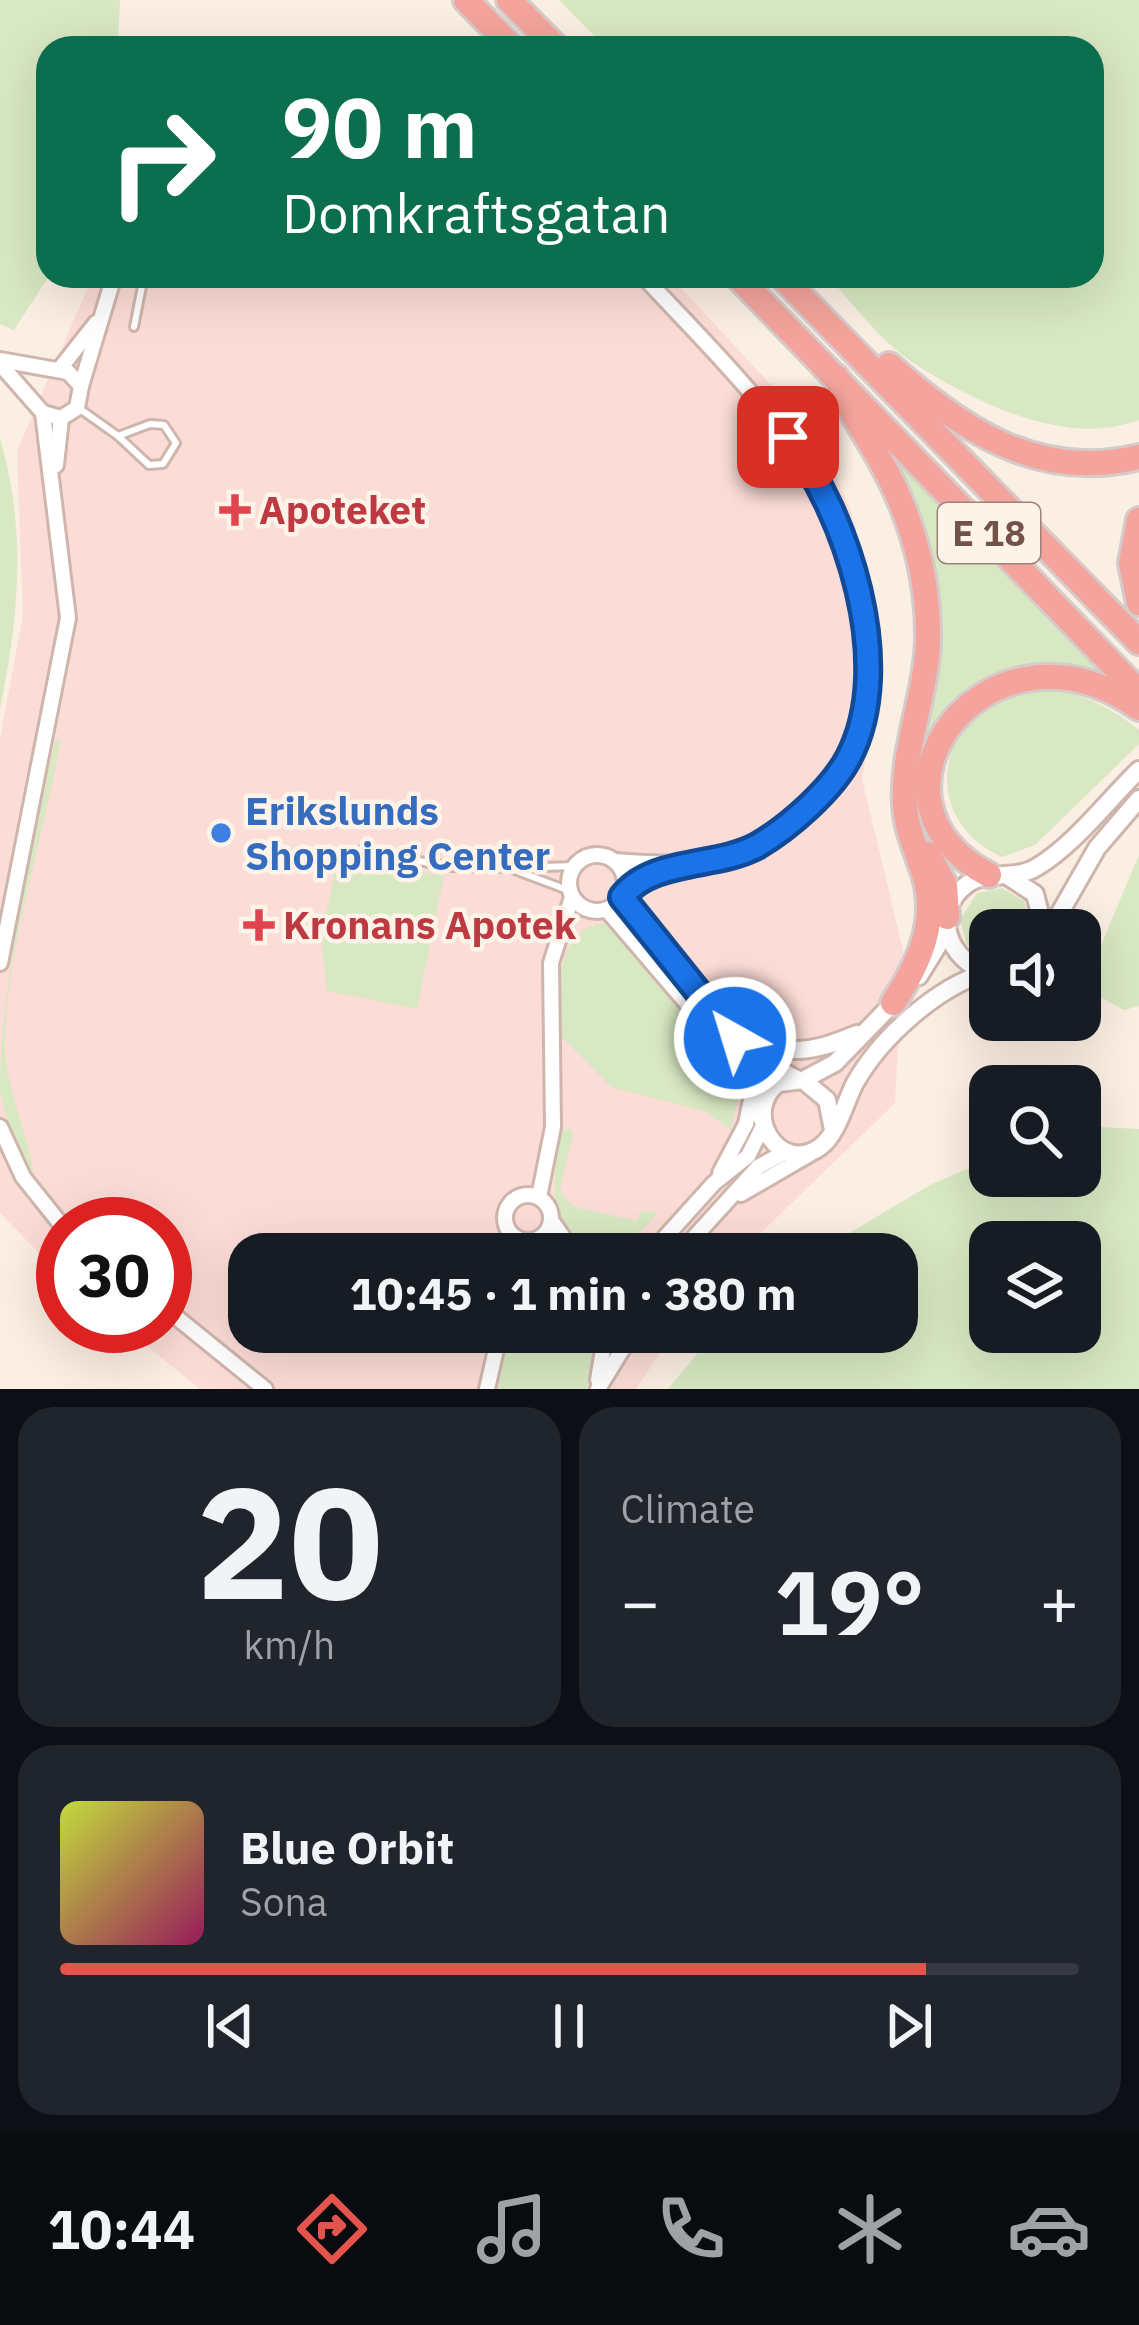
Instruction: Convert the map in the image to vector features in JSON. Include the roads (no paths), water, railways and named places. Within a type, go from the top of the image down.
[{"type":"highway","points":[[466,0],[501,36]]},
{"type":"highway","points":[[509,0],[544,36]]},
{"type":"highway","name":"E 18","points":[[748,288],[1139,692]]},
{"type":"highway","name":"E 18","points":[[794,288],[1139,642]]},
{"type":"highway","name":"E 18","points":[[835,331],[856,336],[944,412],[1010,450],[1070,463],[1139,457]]},
{"type":"highway","name":"E 18","points":[[836,377],[847,408],[899,498],[923,578],[927,661],[909,766],[911,809],[945,885],[947,924]]},
{"type":"highway","points":[[1139,520],[1131,563],[1139,603]]},
{"type":"highway","points":[[996,875],[947,842],[931,807],[937,748],[958,713],[990,689],[1049,676],[1089,682],[1139,708]]},
{"type":"highway","points":[[893,1003],[916,965],[929,923],[926,880],[905,810],[909,766]]},
{"type":"street","points":[[43,413],[61,418],[77,408],[110,288]]},
{"type":"street","points":[[562,934],[675,866],[761,844],[833,780],[857,733],[864,630],[847,545],[807,462],[654,288]]},
{"type":"street","points":[[34,397],[38,380],[57,370],[99,319]]},
{"type":"street","points":[[0,362],[57,370],[81,386]]},
{"type":"street","points":[[0,362],[43,413],[68,618],[0,963]]},
{"type":"street","points":[[54,482],[61,418]]},
{"type":"street","points":[[669,1233],[714,1183],[748,1156],[770,1090],[835,1063],[923,972],[960,890],[996,875],[1040,866],[1139,770]]},
{"type":"street","points":[[1060,909],[1097,848],[1139,799]]},
{"type":"street","points":[[560,1233],[539,1198],[553,1127],[549,982],[575,866],[595,855],[675,866]]},
{"type":"street","points":[[615,861],[625,877],[624,894],[730,1029],[762,1061],[800,1079],[827,1100],[832,1130]]},
{"type":"street","points":[[996,875],[1035,894],[1040,909]]},
{"type":"street","points":[[571,894],[583,908],[604,911],[742,1068],[762,1123],[788,1151]]},
{"type":"street","points":[[947,924],[958,955],[969,961]]},
{"type":"street","points":[[731,1199],[815,1150],[881,1051],[942,992],[969,980]]},
{"type":"street","points":[[730,1029],[781,1052],[796,1053],[863,1032]]},
{"type":"street","points":[[714,1183],[746,1124],[751,1086]]},
{"type":"street","points":[[0,1127],[23,1177],[39,1197]]},
{"type":"street","points":[[699,1233],[758,1166],[788,1151],[815,1150]]},
{"type":"street","points":[[510,1233],[507,1209],[520,1196],[539,1198]]},
{"type":"street","points":[[542,1233],[551,1220]]},
{"type":"street","points":[[192,1330],[265,1389]]},
{"type":"street","points":[[487,1389],[495,1353]]},
{"type":"street","points":[[597,1389],[603,1353]]},
{"type":"street","points":[[597,1389],[620,1353]]},
{"type":"lane","points":[[134,327],[142,288]]},
{"type":"lane","points":[[77,408],[149,465],[163,464],[176,443],[164,425],[151,424],[118,436]]},
{"type":"lane","points":[[362,850],[451,867],[575,866]]},
{"type":"lane","points":[[509,868],[571,894]]},
{"type":"place","name":"Apoteket","points":[[235,510]]},
{"type":"place","name":"Erikslunds Shopping Center","points":[[221,833]]},
{"type":"place","name":"Kronans Apotek","points":[[259,925]]}]
